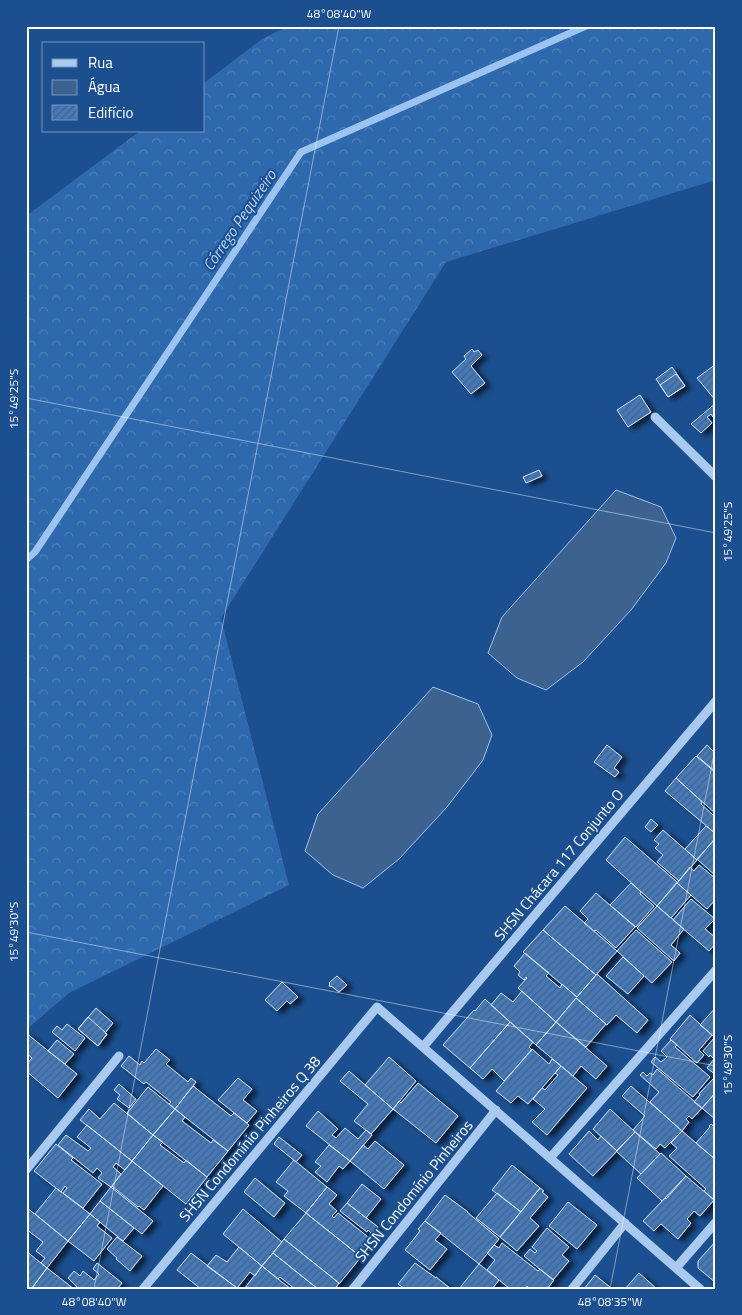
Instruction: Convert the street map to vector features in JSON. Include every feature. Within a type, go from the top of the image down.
[{"type":"street","points":[[655,417],[716,477]]},
{"type":"street","name":"SHSN Chácara 117 Conjunto O","points":[[422,1047],[716,701]]},
{"type":"street","points":[[550,1158],[716,970]]},
{"type":"street","name":"SHSN Condomínio Pinheiros Q 38","points":[[143,1289],[377,1007],[422,1047]]},
{"type":"street","points":[[422,1047],[700,1289]]},
{"type":"street","points":[[26,1170],[118,1056]]},
{"type":"street","name":"SHSN Condomínio Pinheiros","points":[[353,1289],[496,1110]]},
{"type":"street","points":[[676,1268],[716,1222]]},
{"type":"street","points":[[572,1289],[625,1223]]},
{"type":"green space","points":[[288,26],[716,26],[716,180],[446,262],[221,618],[289,885],[69,993],[26,1030],[26,216],[139,132],[205,132],[205,82],[262,39]]},
{"type":"water","points":[[616,490],[661,507],[676,538],[666,563],[631,610],[583,662],[546,690],[517,678],[488,653],[502,617]]},
{"type":"water","points":[[433,687],[478,704],[492,735],[483,760],[447,807],[399,859],[363,888],[333,875],[305,851],[318,814]]},
{"type":"building","points":[[472,349],[474,352],[478,350],[482,355],[471,366],[485,383],[471,394],[452,372],[466,359],[464,356]]},
{"type":"building","points":[[716,364],[716,401],[697,378]]},
{"type":"building","points":[[672,367],[685,386],[668,397],[656,379]]},
{"type":"building","points":[[676,374],[685,386],[668,397],[660,385]]},
{"type":"building","points":[[640,395],[651,412],[628,427],[617,410]]},
{"type":"building","points":[[716,403],[716,414],[713,417],[711,414],[707,417],[712,423],[701,433],[691,424]]},
{"type":"building","points":[[539,470],[542,476],[526,483],[523,477]]},
{"type":"building","points":[[607,745],[622,757],[614,768],[619,772],[615,777],[594,762]]},
{"type":"building","points":[[707,745],[716,754],[716,772],[697,756]]},
{"type":"building","points":[[696,756],[716,773],[716,814],[676,778]]},
{"type":"building","points":[[676,778],[713,815],[716,814],[716,834],[665,791]]},
{"type":"building","points":[[651,819],[658,825],[651,832],[645,827]]},
{"type":"building","points":[[706,826],[716,834],[716,837],[697,860],[685,849]]},
{"type":"building","points":[[663,830],[697,860],[679,881],[657,862],[663,855],[655,848],[659,844],[654,840]]},
{"type":"building","points":[[625,837],[677,882],[657,906],[606,860]]},
{"type":"building","points":[[716,838],[716,876],[697,859]]},
{"type":"building","points":[[699,865],[716,879],[716,899],[707,909],[677,883],[690,867],[694,871]]},
{"type":"building","points":[[631,883],[654,906],[636,927],[610,905]]},
{"type":"building","points":[[677,883],[691,895],[671,918],[657,906]]},
{"type":"building","points":[[596,893],[635,927],[616,948],[596,930],[594,931],[584,923],[588,919],[580,911]]},
{"type":"building","points":[[691,899],[715,919],[705,929],[716,938],[716,943],[709,951],[673,920]]},
{"type":"building","points":[[565,906],[617,951],[596,975],[543,930]]},
{"type":"building","points":[[657,906],[684,929],[671,945],[680,953],[674,961],[637,928]]},
{"type":"building","points":[[543,930],[596,975],[577,997],[523,952]]},
{"type":"building","points":[[636,930],[672,962],[652,983],[617,951]]},
{"type":"building","points":[[525,953],[549,973],[546,976],[560,988],[562,984],[577,997],[556,1022],[518,988],[527,978],[524,980],[518,975],[520,972],[514,966]]},
{"type":"building","points":[[623,957],[644,976],[628,994],[606,976]]},
{"type":"building","points":[[597,974],[648,1020],[637,1033],[616,1015],[607,1025],[576,998]]},
{"type":"building","points":[[337,976],[347,985],[339,992],[329,985]]},
{"type":"building","points":[[282,982],[298,997],[290,1004],[287,1001],[277,1011],[265,1000]]},
{"type":"building","points":[[522,991],[556,1022],[536,1045],[491,1005],[501,993],[513,1002]]},
{"type":"building","points":[[576,998],[606,1024],[586,1047],[556,1022]]},
{"type":"building","points":[[485,999],[510,1022],[470,1068],[443,1045]]},
{"type":"building","points":[[716,1007],[716,1038],[700,1025]]},
{"type":"building","points":[[96,1008],[113,1023],[98,1046],[78,1029]]},
{"type":"building","points":[[690,1015],[712,1035],[699,1050],[704,1055],[697,1063],[670,1039]]},
{"type":"building","points":[[88,1017],[107,1034],[98,1046],[78,1029]]},
{"type":"building","points":[[510,1022],[533,1042],[529,1047],[532,1050],[504,1081],[492,1069],[483,1079],[470,1068]]},
{"type":"building","points":[[556,1022],[607,1066],[596,1079],[581,1066],[573,1076],[536,1045]]},
{"type":"building","points":[[67,1024],[85,1038],[75,1051],[52,1032],[57,1026],[62,1030]]},
{"type":"building","points":[[26,1033],[77,1074],[58,1098],[26,1071],[26,1065],[32,1058],[26,1053]]},
{"type":"building","points":[[715,1037],[716,1075],[707,1068],[714,1059],[703,1051]]},
{"type":"building","points":[[57,1040],[74,1054],[65,1064],[48,1051]]},
{"type":"building","points":[[671,1040],[677,1045],[675,1047],[710,1077],[693,1097],[651,1062],[655,1057],[661,1062],[667,1057],[661,1051]]},
{"type":"building","points":[[156,1049],[170,1060],[166,1064],[188,1082],[191,1078],[196,1082],[175,1109],[169,1104],[171,1102],[146,1082],[144,1084],[121,1066],[129,1056],[140,1065]]},
{"type":"building","points":[[532,1049],[549,1064],[552,1059],[561,1066],[528,1104],[518,1096],[511,1103],[496,1091]]},
{"type":"building","points":[[389,1057],[416,1081],[393,1109],[365,1085]]},
{"type":"building","points":[[561,1066],[587,1088],[547,1135],[532,1122],[545,1109],[533,1099],[542,1088],[545,1090],[558,1075],[555,1073]]},
{"type":"building","points":[[657,1069],[702,1108],[692,1119],[689,1116],[686,1119],[689,1122],[682,1131],[650,1102],[659,1092],[640,1075],[643,1072],[647,1076],[650,1073],[653,1075]]},
{"type":"building","points":[[349,1071],[393,1109],[371,1134],[354,1121],[368,1104],[340,1081]]},
{"type":"building","points":[[238,1078],[252,1089],[243,1100],[257,1111],[247,1123],[218,1100]]},
{"type":"building","points":[[714,1078],[716,1079],[716,1092],[702,1108],[694,1102]]},
{"type":"building","points":[[418,1083],[458,1116],[436,1143],[393,1109],[399,1101],[401,1103]]},
{"type":"building","points":[[119,1084],[136,1099],[129,1108],[117,1099],[120,1095],[114,1090]]},
{"type":"building","points":[[193,1086],[231,1116],[234,1113],[249,1125],[228,1151],[175,1109]]},
{"type":"building","points":[[631,1086],[682,1131],[665,1148],[660,1144],[656,1149],[633,1130],[645,1116],[622,1096]]},
{"type":"building","points":[[148,1087],[175,1109],[153,1135],[127,1113]]},
{"type":"building","points":[[716,1092],[716,1120],[702,1108]]},
{"type":"building","points":[[114,1103],[153,1135],[132,1161],[80,1120],[89,1109],[100,1119]]},
{"type":"building","points":[[175,1109],[185,1117],[182,1121],[211,1143],[213,1140],[228,1151],[207,1177],[153,1135]]},
{"type":"building","points":[[610,1109],[635,1132],[617,1151],[593,1129]]},
{"type":"building","points":[[318,1111],[338,1129],[332,1135],[336,1138],[345,1128],[358,1139],[366,1130],[372,1135],[350,1161],[306,1126]]},
{"type":"building","points":[[711,1124],[716,1128],[716,1160],[696,1143]]},
{"type":"building","points":[[87,1125],[132,1161],[125,1170],[116,1163],[113,1167],[121,1174],[111,1187],[98,1178],[102,1173],[97,1168],[93,1173],[58,1145],[66,1135],[88,1151],[91,1148],[77,1137]]},
{"type":"building","points":[[589,1131],[598,1140],[601,1136],[617,1151],[593,1176],[569,1154]]},
{"type":"building","points":[[682,1131],[716,1160],[716,1198],[714,1200],[704,1191],[706,1189],[669,1156],[677,1148],[671,1143]]},
{"type":"building","points":[[635,1132],[660,1154],[641,1174],[616,1151]]},
{"type":"building","points":[[153,1135],[163,1142],[160,1145],[184,1163],[186,1160],[207,1177],[186,1204],[132,1161]]},
{"type":"building","points":[[279,1137],[302,1155],[296,1162],[274,1144]]},
{"type":"building","points":[[375,1141],[404,1165],[384,1189],[350,1161],[363,1145],[368,1149]]},
{"type":"building","points":[[56,1144],[73,1158],[71,1160],[102,1184],[83,1208],[63,1193],[67,1188],[65,1186],[61,1192],[34,1171]]},
{"type":"building","points":[[329,1145],[350,1161],[343,1169],[339,1166],[327,1182],[315,1172],[321,1166],[315,1162]]},
{"type":"building","points":[[661,1153],[686,1176],[662,1201],[637,1178]]},
{"type":"building","points":[[294,1160],[327,1187],[306,1213],[284,1196],[288,1191],[276,1182]]},
{"type":"building","points":[[132,1161],[163,1186],[144,1210],[112,1186]]},
{"type":"building","points":[[512,1165],[540,1188],[521,1212],[492,1190]]},
{"type":"building","points":[[686,1176],[714,1200],[700,1216],[694,1211],[687,1219],[691,1223],[678,1239],[661,1224],[654,1231],[643,1221]]},
{"type":"building","points":[[255,1178],[285,1203],[274,1217],[244,1192]]},
{"type":"building","points":[[362,1184],[381,1199],[366,1218],[347,1203]]},
{"type":"building","points":[[111,1187],[153,1221],[142,1234],[100,1201]]},
{"type":"building","points":[[327,1187],[337,1195],[329,1204],[337,1211],[332,1216],[334,1218],[338,1213],[373,1241],[360,1256],[306,1213]]},
{"type":"building","points":[[56,1188],[90,1214],[68,1241],[35,1214]]},
{"type":"building","points":[[540,1188],[548,1197],[530,1218],[539,1226],[517,1251],[500,1237]]},
{"type":"building","points":[[497,1193],[521,1212],[500,1237],[476,1218]]},
{"type":"building","points":[[445,1195],[499,1239],[479,1264],[425,1221]]},
{"type":"building","points":[[100,1201],[134,1228],[123,1241],[90,1214]]},
{"type":"building","points":[[568,1202],[597,1225],[577,1249],[549,1226]]},
{"type":"building","points":[[347,1203],[378,1227],[372,1234],[340,1211]]},
{"type":"building","points":[[26,1207],[68,1241],[47,1268],[41,1263],[45,1258],[36,1251],[43,1242],[26,1229]]},
{"type":"building","points":[[243,1209],[282,1242],[262,1266],[223,1234]]},
{"type":"building","points":[[306,1213],[361,1257],[339,1284],[284,1239]]},
{"type":"building","points":[[90,1214],[100,1222],[97,1226],[112,1238],[94,1261],[68,1241]]},
{"type":"building","points":[[425,1221],[441,1233],[435,1240],[447,1249],[430,1270],[405,1250],[420,1231],[418,1229]]},
{"type":"building","points":[[547,1228],[569,1247],[562,1255],[569,1261],[553,1280],[524,1256],[530,1249],[535,1253],[537,1251],[532,1247]]},
{"type":"building","points":[[117,1237],[142,1256],[130,1271],[107,1249]]},
{"type":"building","points":[[284,1239],[339,1283],[335,1289],[318,1289],[273,1253]]},
{"type":"building","points":[[716,1241],[716,1283],[698,1268],[698,1261]]},
{"type":"building","points":[[502,1243],[538,1271],[540,1269],[554,1280],[547,1289],[530,1289],[527,1286],[525,1289],[510,1289],[487,1270],[495,1260],[487,1253],[494,1245],[499,1248]]},
{"type":"building","points":[[239,1247],[262,1266],[255,1276],[250,1272],[237,1288],[207,1266],[216,1255],[227,1262]]},
{"type":"building","points":[[26,1251],[47,1268],[31,1289],[26,1289]]},
{"type":"building","points":[[191,1253],[237,1289],[201,1289],[177,1270]]},
{"type":"building","points":[[273,1253],[318,1289],[295,1289],[280,1277],[278,1279],[262,1266]]},
{"type":"building","points":[[97,1263],[122,1283],[117,1289],[79,1289],[68,1278],[74,1271],[80,1276],[83,1271],[94,1280],[99,1274],[93,1269]]},
{"type":"building","points":[[415,1263],[451,1289],[405,1289],[398,1284]]},
{"type":"building","points":[[479,1264],[499,1280],[492,1289],[459,1289]]},
{"type":"building","points":[[262,1266],[278,1279],[291,1289],[244,1289]]},
{"type":"building","points":[[47,1268],[74,1289],[36,1289],[33,1287]]},
{"type":"building","points":[[639,1273],[657,1289],[625,1289]]},
{"type":"building","points":[[595,1275],[611,1288],[584,1289]]},
{"type":"waterway","name":"Córrego Pequizeiro","points":[[26,560],[35,552],[301,152],[586,26]]}]
